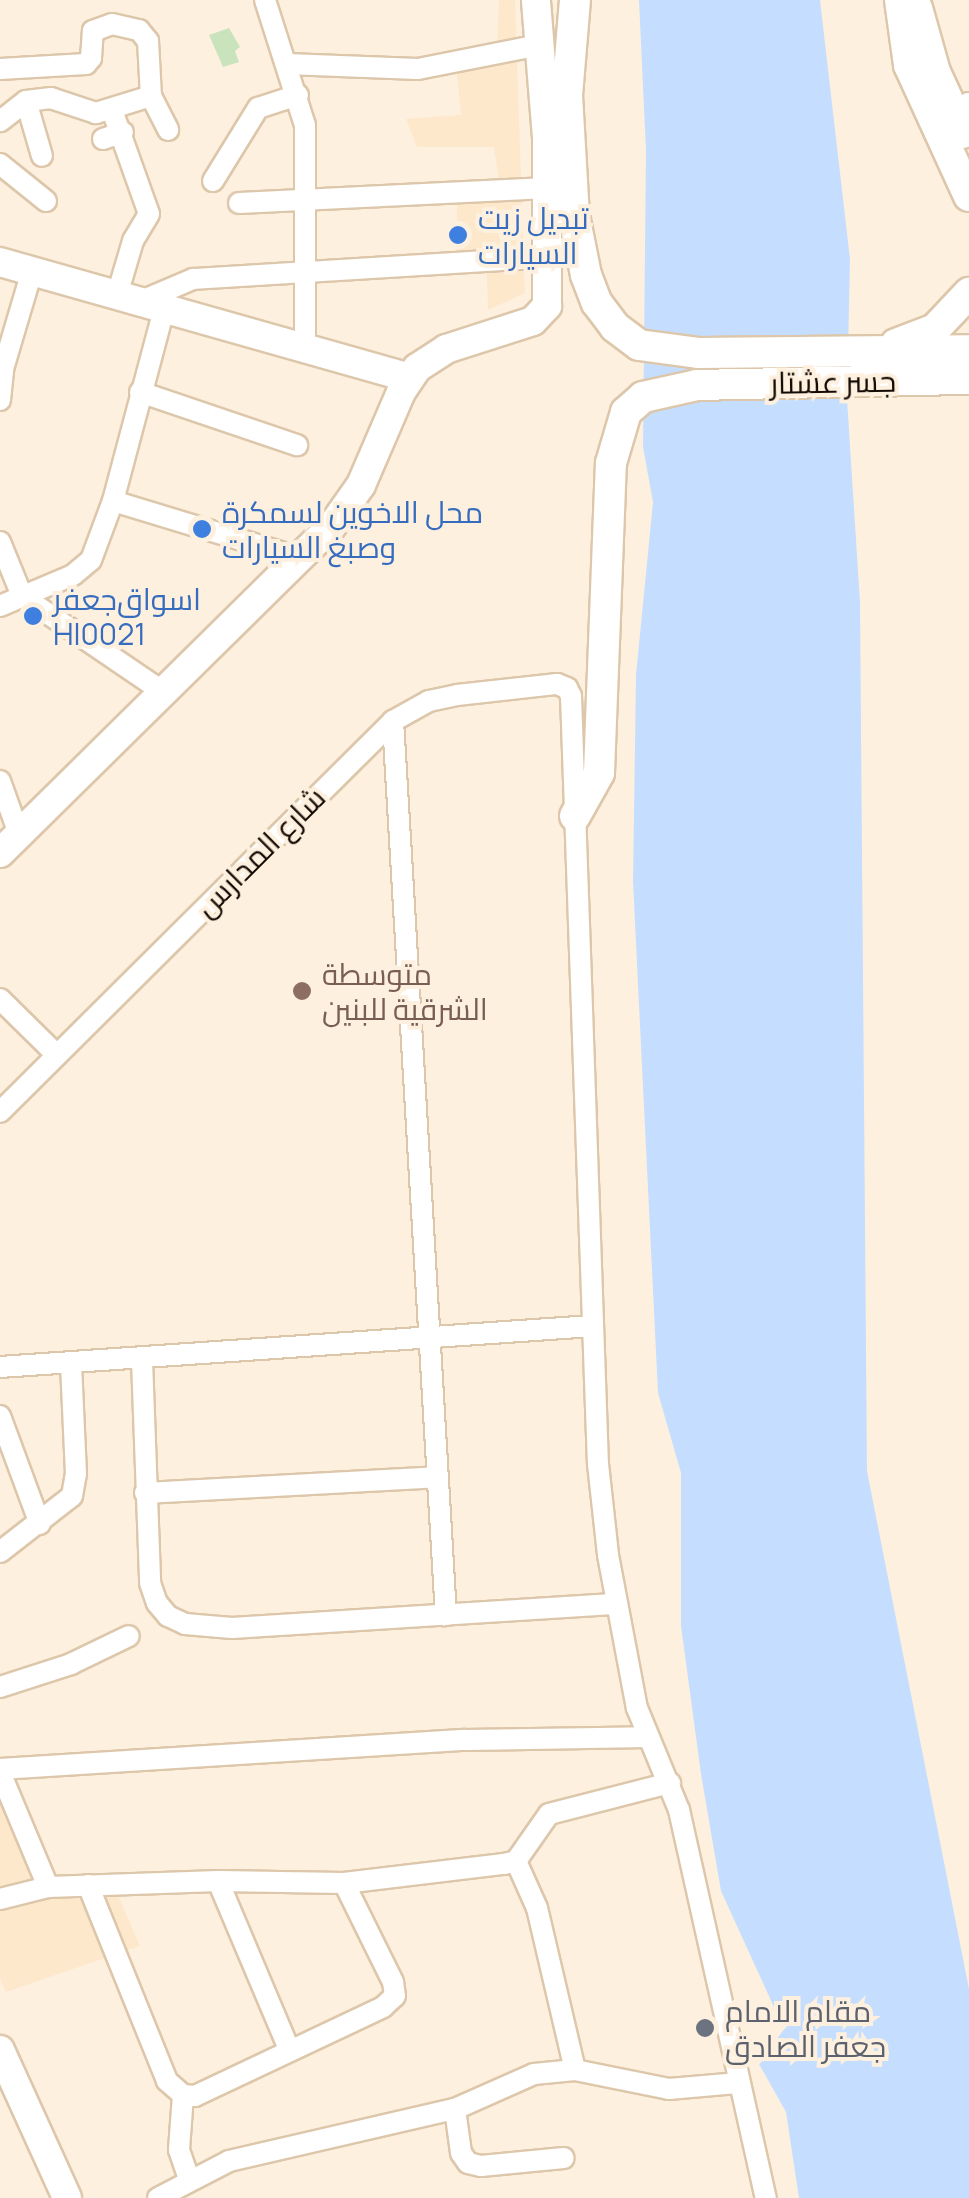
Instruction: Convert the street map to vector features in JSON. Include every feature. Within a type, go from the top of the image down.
[{"type":"main road","name":"جسر عشتار","points":[[575,0],[567,96],[574,216],[586,275],[597,303],[615,328],[639,345],[699,353],[969,350]]},
{"type":"main road","points":[[900,0],[909,65],[956,142]]},
{"type":"main road","points":[[916,0],[969,196]]},
{"type":"main road","points":[[934,0],[969,104]]},
{"type":"main road","points":[[849,352],[909,340],[935,329],[969,293]]},
{"type":"main road","name":"جسر عشتار","points":[[575,816],[599,772],[610,463],[626,412],[644,398],[697,385],[969,379]]},
{"type":"street","points":[[112,0],[112,24]]},
{"type":"street","points":[[265,0],[305,125],[305,348]]},
{"type":"street","points":[[10,844],[301,558],[361,486],[409,378],[446,349],[542,314],[550,292],[536,0]]},
{"type":"street","points":[[0,69],[86,64],[91,58],[93,31],[112,24],[139,30],[148,41],[151,96],[168,130]]},
{"type":"street","points":[[288,64],[418,69],[539,44]]},
{"type":"street","points":[[213,181],[258,108],[298,95]]},
{"type":"street","points":[[2,113],[26,102],[51,98],[83,111],[112,110],[151,96]]},
{"type":"street","points":[[26,102],[42,156]]},
{"type":"street","points":[[0,606],[84,568],[98,545],[113,502],[140,392],[140,302],[134,241],[149,214],[113,135],[112,110]]},
{"type":"street","points":[[0,164],[46,200]]},
{"type":"street","points":[[240,203],[548,188]]},
{"type":"street","points":[[140,302],[192,279],[549,257]]},
{"type":"street","points":[[0,262],[409,378]]},
{"type":"street","points":[[0,400],[2,369],[32,271]]},
{"type":"street","points":[[140,392],[297,445]]},
{"type":"street","points":[[113,502],[301,558]]},
{"type":"street","points":[[0,542],[22,596],[164,692]]},
{"type":"street","name":"شارع المدارس","points":[[0,1112],[392,722],[412,708],[458,695],[549,685],[566,688],[571,696],[575,816]]},
{"type":"street","points":[[392,722],[426,1335],[446,1615]]},
{"type":"street","points":[[0,781],[10,844]]},
{"type":"street","points":[[575,816],[601,1497],[637,1708],[670,1783],[686,1840],[736,2084],[766,2198]]},
{"type":"street","points":[[0,999],[57,1055]]},
{"type":"street","points":[[0,1367],[592,1326]]},
{"type":"street","points":[[142,1360],[150,1583],[157,1603],[168,1616],[185,1624],[232,1628],[617,1604]]},
{"type":"street","points":[[0,1552],[60,1509],[76,1487],[71,1362]]},
{"type":"street","points":[[0,1416],[40,1524]]},
{"type":"street","points":[[145,1493],[436,1477]]},
{"type":"street","points":[[0,1688],[71,1664],[130,1636]]},
{"type":"street","points":[[48,1887],[0,1770],[465,1740],[648,1736]]},
{"type":"street","points":[[0,1899],[48,1887],[88,1884],[344,1884],[516,1861],[550,1814],[670,1783]]},
{"type":"street","points":[[516,1861],[537,1908],[576,2070]]},
{"type":"street","points":[[218,1881],[289,2049]]},
{"type":"street","points":[[88,1884],[167,2081],[183,2095]]},
{"type":"street","points":[[183,2095],[206,2091],[383,2007],[395,1996],[394,1982],[344,1884]]},
{"type":"street","points":[[0,2050],[66,2198]]},
{"type":"street","points":[[158,2198],[189,2180],[262,2151],[455,2110],[534,2074],[576,2070],[658,2088],[736,2084]]},
{"type":"street","points":[[183,2095],[179,2150],[189,2180]]},
{"type":"street","points":[[455,2110],[463,2159],[474,2166],[564,2158]]},
{"type":"shaded area","points":[[499,0],[515,0],[525,293],[488,310],[486,253],[457,259],[457,194],[501,197],[494,147],[417,147],[406,119],[461,115],[455,55],[497,49]]},
{"type":"shaded area","points":[[0,1802],[43,1890],[117,1893],[140,1946],[6,1992],[0,1979]]},
{"type":"green space","points":[[229,28],[240,47],[235,51],[239,62],[223,67],[209,35]]},
{"type":"water","points":[[639,0],[820,0],[850,259],[847,399],[860,602],[867,1471],[969,1989],[969,2198],[799,2198],[786,2112],[759,2064],[784,2029],[721,1891],[701,1774],[681,1626],[681,1473],[658,1393],[633,882],[636,675],[653,502],[643,447],[646,151]]},
{"type":"place","name":"تبديل زيت السيارات","points":[[458,235]]},
{"type":"place","name":"محل الاخوين لسمكرة وصبغ السيارات","points":[[202,529]]},
{"type":"place","name":"اسواق‌جعفر Hl0021","points":[[33,616]]},
{"type":"place","name":"متوسطة الشرقية للبنين","points":[[302,991]]},
{"type":"place","name":"مقام الامام جعفر الصادق","points":[[705,2028]]}]
